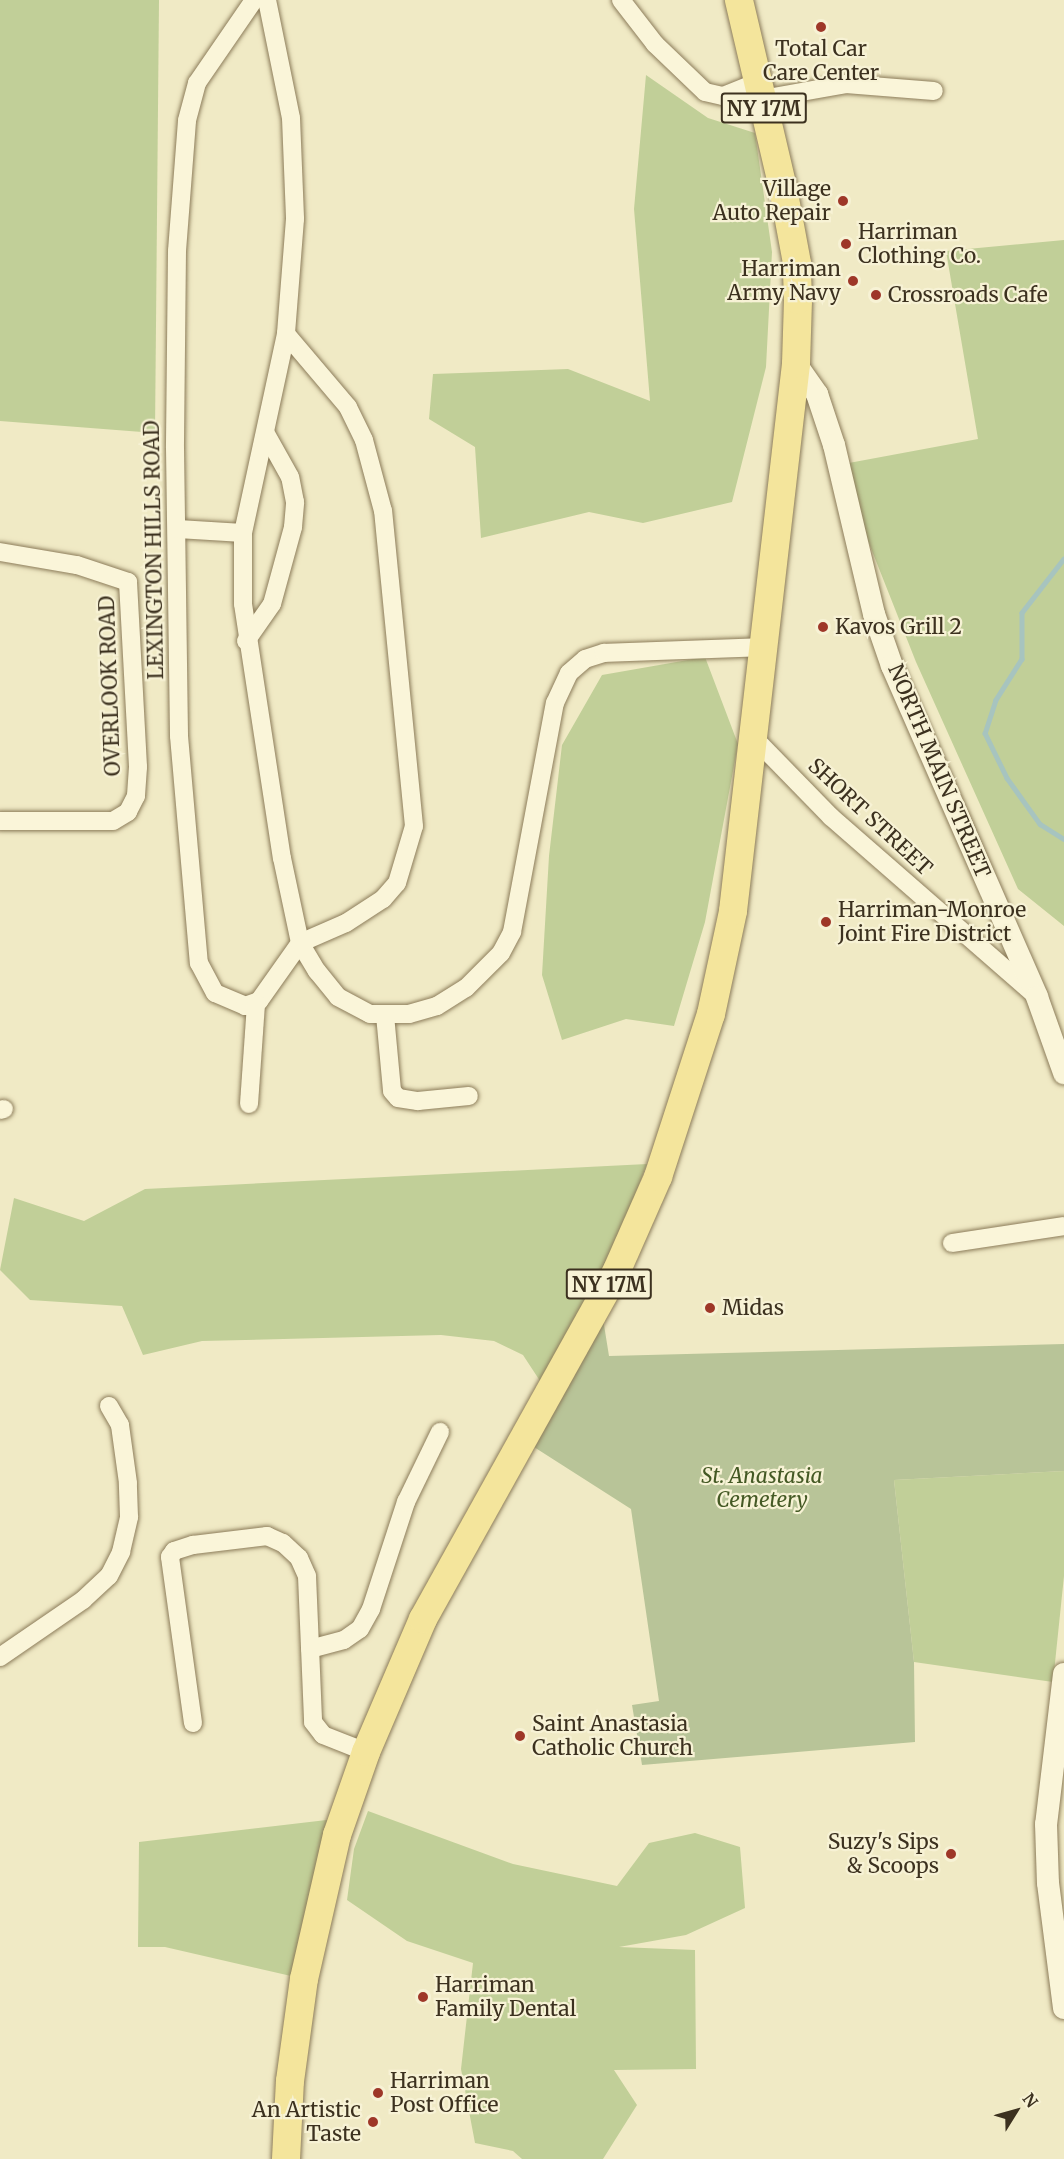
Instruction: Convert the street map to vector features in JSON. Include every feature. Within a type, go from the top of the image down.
[{"type":"main road","name":"NY 17M","points":[[286,2159],[290,2081],[304,1979],[337,1835],[366,1752],[423,1619],[617,1270],[658,1177],[711,1014],[733,911],[755,739],[796,364],[797,263],[739,0]]},
{"type":"street","name":"LEXINGTON HILLS ROAD","points":[[254,0],[197,83],[187,121],[177,251],[179,736],[199,963],[215,993],[228,1002],[256,1004]]},
{"type":"street","points":[[267,0],[295,158],[295,219],[286,334],[243,533],[246,641],[300,943],[338,997],[370,1014],[385,1016],[409,1014],[437,1006],[466,988],[506,942],[519,910],[555,703],[568,673],[585,659],[604,653],[764,647]]},
{"type":"street","points":[[621,0],[655,44],[705,92],[723,96],[846,84],[934,92]]},
{"type":"street","points":[[249,1104],[256,1004],[300,943],[346,923],[384,899],[397,883],[407,860],[414,811],[383,512],[364,440],[348,407],[286,334]]},
{"type":"street","name":"NORTH MAIN STREET","points":[[796,364],[817,394],[834,445],[874,614],[892,666],[1037,997],[1064,1073]]},
{"type":"street","points":[[246,641],[272,604],[293,527],[295,502],[290,477],[266,434]]},
{"type":"street","points":[[178,529],[243,533]]},
{"type":"street","name":"OVERLOOK ROAD","points":[[0,552],[77,565],[128,582],[138,767],[136,796],[128,812],[113,821],[92,823],[0,821]]},
{"type":"street","name":"SHORT STREET","points":[[755,739],[831,817],[1037,997]]},
{"type":"street","points":[[385,1016],[392,1091],[398,1098],[418,1101],[469,1096]]},
{"type":"street","points":[[952,1243],[1064,1226]]},
{"type":"street","points":[[0,1657],[83,1600],[109,1576],[121,1552],[129,1517],[128,1483],[120,1425],[109,1406]]},
{"type":"street","points":[[310,1649],[344,1641],[360,1629],[371,1609],[406,1502],[440,1432]]},
{"type":"street","points":[[193,1723],[170,1557],[174,1551],[242,1537],[267,1536],[283,1543],[299,1558],[307,1576],[314,1722],[323,1735],[366,1752]]},
{"type":"street","points":[[1063,1683],[1046,1824],[1048,1883],[1061,1958],[1064,2008]]},
{"type":"green space","points":[[0,0],[159,0],[155,433],[0,421]]},
{"type":"green space","points":[[646,75],[708,118],[755,133],[772,252],[766,367],[732,502],[643,523],[589,512],[481,538],[475,447],[429,419],[433,374],[568,369],[650,401],[634,209]]},
{"type":"green space","points":[[1064,240],[1064,926],[1018,889],[916,662],[838,465],[978,439],[946,251]]},
{"type":"green space","points":[[705,657],[738,744],[705,922],[674,1026],[626,1019],[562,1040],[542,975],[549,856],[562,745],[602,675]]},
{"type":"green space","points":[[647,1164],[616,1245],[542,1384],[523,1355],[494,1341],[441,1335],[202,1341],[143,1355],[122,1306],[30,1300],[0,1270],[14,1198],[84,1221],[145,1189]]},
{"type":"green space","name":"St. Anastasia Cemetery","points":[[600,1300],[609,1356],[1064,1344],[1064,1471],[894,1480],[914,1662],[915,1742],[642,1765],[632,1705],[659,1701],[631,1509],[523,1440]]},
{"type":"green space","points":[[1064,1471],[1064,1576],[1053,1682],[914,1662],[894,1480]]},
{"type":"green space","points":[[368,1811],[513,1864],[617,1886],[649,1843],[695,1833],[740,1847],[745,1908],[686,1935],[619,1947],[695,1950],[696,2069],[614,2070],[637,2105],[603,2159],[522,2159],[513,2151],[475,2143],[461,2069],[473,1963],[407,1941],[347,1900],[354,1849]]},
{"type":"green space","points":[[335,1819],[291,1976],[165,1947],[138,1947],[139,1842]]},
{"type":"waterway","points":[[1064,559],[1022,613],[1022,659],[996,700],[985,733],[1007,778],[1040,824],[1064,839]]},
{"type":"place","name":"Total Car Care Center","points":[[821,27]]},
{"type":"place","name":"Village Auto Repair","points":[[843,201]]},
{"type":"place","name":"Harriman Clothing Co.","points":[[846,244]]},
{"type":"place","name":"Harriman Army Navy","points":[[853,281]]},
{"type":"place","name":"Crossroads Cafe","points":[[876,295]]},
{"type":"place","name":"Kavos Grill 2","points":[[823,627]]},
{"type":"place","name":"Harriman-Monroe Joint Fire District","points":[[826,922]]},
{"type":"place","name":"Midas","points":[[710,1308]]},
{"type":"place","name":"Saint Anastasia Catholic Church","points":[[520,1736]]},
{"type":"place","name":"Suzy's Sips & Scoops","points":[[951,1854]]},
{"type":"place","name":"Harriman Family Dental","points":[[423,1997]]},
{"type":"place","name":"Harriman Post Office","points":[[378,2093]]},
{"type":"place","name":"An Artistic Taste","points":[[373,2122]]}]
